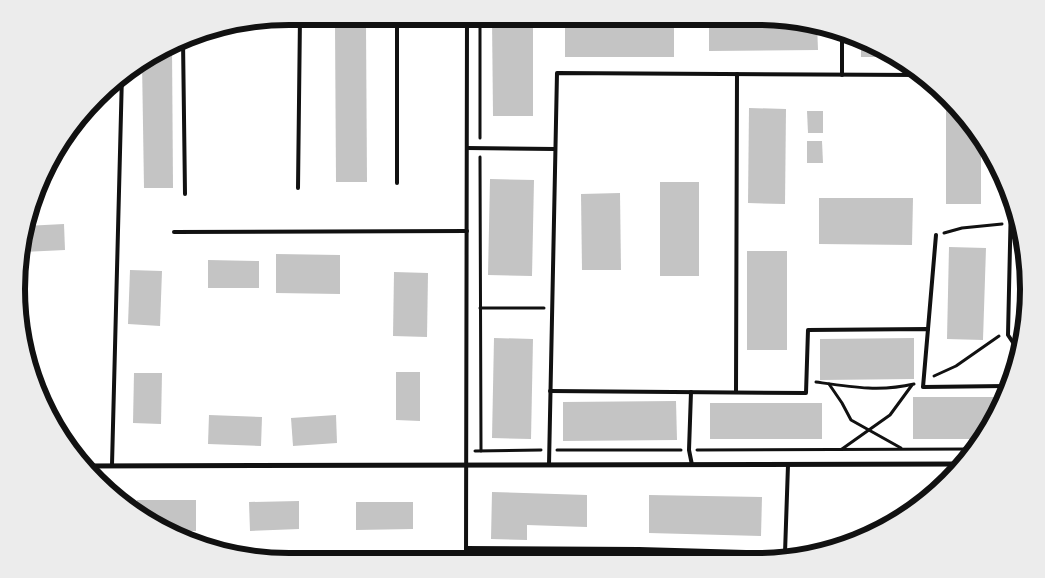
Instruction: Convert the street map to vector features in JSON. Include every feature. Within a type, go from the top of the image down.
[{"type":"street","points":[[94,466],[953,464]]},
{"type":"lane","points":[[298,188],[300,25]]},
{"type":"lane","points":[[397,25],[397,183]]},
{"type":"lane","points":[[466,553],[467,25]]},
{"type":"lane","points":[[842,39],[842,75]]},
{"type":"lane","points":[[183,47],[185,194]]},
{"type":"lane","points":[[549,465],[557,73],[911,75]]},
{"type":"lane","points":[[736,392],[737,74]]},
{"type":"lane","points":[[112,466],[122,85]]},
{"type":"lane","points":[[467,148],[555,149]]},
{"type":"lane","points":[[1010,218],[1008,335],[1014,344]]},
{"type":"lane","points":[[174,232],[467,231]]},
{"type":"lane","points":[[936,236],[923,387],[1001,386]]},
{"type":"lane","points":[[550,391],[806,393],[808,330],[928,329]]},
{"type":"lane","points":[[691,392],[689,450],[692,465]]},
{"type":"lane","points":[[785,551],[788,464]]},
{"type":"lane","points":[[466,548],[639,549],[765,552]]},
{"type":"lane","points":[[639,549],[639,553]]},
{"type":"path","points":[[480,25],[481,451]]},
{"type":"path","points":[[936,236],[962,228],[1010,222]]},
{"type":"path","points":[[480,308],[552,308]]},
{"type":"path","points":[[806,381],[858,388],[893,388],[923,382],[956,366],[1008,329]]},
{"type":"path","points":[[828,384],[842,403],[851,420],[902,449]]},
{"type":"path","points":[[841,449],[890,415],[912,384]]},
{"type":"path","points":[[467,452],[549,450],[966,449]]},
{"type":"building","points":[[335,25],[366,25],[367,182],[336,182]]},
{"type":"building","points":[[492,25],[533,25],[533,116],[493,116]]},
{"type":"building","points":[[565,25],[674,25],[674,57],[565,57]]},
{"type":"building","points":[[709,25],[790,27],[817,32],[818,50],[709,51]]},
{"type":"building","points":[[861,47],[882,57],[861,57]]},
{"type":"building","points":[[172,52],[173,188],[144,188],[142,69]]},
{"type":"building","points":[[749,108],[786,109],[785,204],[748,203]]},
{"type":"building","points":[[946,108],[948,108],[981,150],[981,204],[946,204]]},
{"type":"building","points":[[807,111],[823,111],[823,133],[808,133]]},
{"type":"building","points":[[807,141],[822,141],[823,163],[807,163]]},
{"type":"building","points":[[490,179],[534,180],[532,276],[488,275]]},
{"type":"building","points":[[660,182],[699,182],[699,276],[660,276]]},
{"type":"building","points":[[620,193],[621,270],[582,270],[581,194]]},
{"type":"building","points":[[819,198],[913,198],[912,245],[819,244]]},
{"type":"building","points":[[64,224],[65,250],[28,252],[33,226]]},
{"type":"building","points":[[949,247],[986,248],[983,340],[947,339]]},
{"type":"building","points":[[747,251],[787,251],[787,350],[747,350]]},
{"type":"building","points":[[276,254],[340,255],[340,294],[276,293]]},
{"type":"building","points":[[208,260],[259,261],[259,288],[208,288]]},
{"type":"building","points":[[130,270],[162,271],[160,326],[128,324]]},
{"type":"building","points":[[394,272],[428,273],[427,337],[393,336]]},
{"type":"building","points":[[494,338],[533,339],[531,439],[492,438]]},
{"type":"building","points":[[914,338],[914,379],[820,380],[820,339]]},
{"type":"building","points":[[396,372],[420,372],[420,421],[396,420]]},
{"type":"building","points":[[134,373],[162,373],[161,424],[133,423]]},
{"type":"building","points":[[913,397],[997,397],[974,439],[913,439]]},
{"type":"building","points":[[676,401],[677,440],[563,441],[563,402]]},
{"type":"building","points":[[710,403],[822,403],[822,439],[710,439]]},
{"type":"building","points":[[209,415],[262,417],[261,446],[208,444]]},
{"type":"building","points":[[336,415],[337,443],[293,446],[291,418]]},
{"type":"building","points":[[492,492],[587,495],[587,527],[527,525],[527,540],[491,539]]},
{"type":"building","points":[[649,495],[762,497],[761,536],[649,533]]},
{"type":"building","points":[[137,500],[196,500],[196,531],[183,531],[172,526],[137,505]]},
{"type":"building","points":[[299,501],[299,529],[250,531],[249,502]]},
{"type":"building","points":[[356,502],[413,502],[413,529],[356,530]]}]
